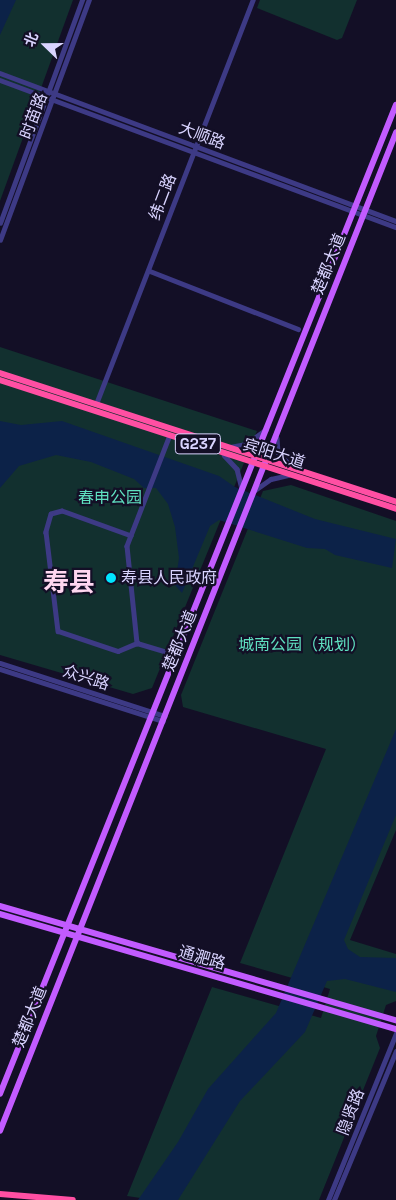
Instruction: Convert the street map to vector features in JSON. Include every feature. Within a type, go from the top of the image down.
[{"type":"highway","name":"宾阳大道","points":[[0,373],[96,404],[221,449]]},
{"type":"highway","name":"宾阳大道","points":[[0,380],[170,436],[254,459],[396,509]]},
{"type":"highway","name":"宾阳大道","points":[[296,473],[396,502]]},
{"type":"highway","points":[[0,1194],[73,1200]]},
{"type":"main road","name":"楚都大道","points":[[0,1094],[62,932],[154,713],[396,105]]},
{"type":"main road","name":"楚都大道","points":[[0,1130],[396,133]]},
{"type":"main road","points":[[304,335],[314,339]]},
{"type":"main road","points":[[293,363],[303,368]]},
{"type":"main road","name":"通淝路","points":[[0,906],[396,1020]]},
{"type":"main road","name":"通淝路","points":[[0,914],[396,1029]]},
{"type":"street","name":"时苗路","points":[[0,223],[82,0]]},
{"type":"street","name":"时苗路","points":[[0,240],[89,0]]},
{"type":"street","name":"纬二路","points":[[96,404],[254,0]]},
{"type":"street","name":"大顺路","points":[[0,73],[396,227]]},
{"type":"street","name":"大顺路","points":[[0,80],[396,221]]},
{"type":"street","points":[[150,271],[298,329]]},
{"type":"street","points":[[221,449],[246,444],[267,427]]},
{"type":"street","points":[[254,492],[271,479],[296,473],[278,452],[278,430]]},
{"type":"street","points":[[137,643],[128,546],[170,436]]},
{"type":"street","points":[[221,449],[233,462],[242,490]]},
{"type":"street","points":[[131,536],[62,511],[51,514],[46,532],[58,631],[118,651],[137,643],[177,654]]},
{"type":"street","name":"众兴路","points":[[0,664],[154,713],[164,719]]},
{"type":"street","name":"众兴路","points":[[0,669],[164,719]]},
{"type":"street","name":"隐贤路","points":[[328,1200],[396,1033]]},
{"type":"street","name":"隐贤路","points":[[334,1200],[396,1052]]},
{"type":"green space","points":[[0,0],[73,0],[0,201]]},
{"type":"green space","points":[[260,0],[357,0],[342,38],[337,40],[257,8]]},
{"type":"green space","name":"春申公园","points":[[0,347],[257,431],[152,688],[133,694],[0,655]]},
{"type":"green space","name":"城南公园（规划）","points":[[291,485],[396,521],[396,830],[350,940],[396,954],[396,1001],[386,1005],[376,1036],[380,1048],[319,1200],[154,1200],[127,1196],[212,987],[321,1018],[330,989],[240,963],[326,749],[183,707],[181,695],[263,491]]},
{"type":"water","points":[[0,0],[16,0],[0,35]]},
{"type":"water","points":[[0,421],[21,425],[62,421],[219,476],[235,487],[315,519],[396,539],[392,568],[335,555],[325,549],[307,548],[219,520],[210,526],[182,593],[175,585],[179,558],[175,527],[168,504],[156,488],[144,488],[134,479],[91,462],[56,455],[19,466],[0,488]]},
{"type":"water","points":[[396,729],[396,815],[344,940],[348,949],[360,957],[396,958],[396,992],[345,979],[327,981],[305,1032],[240,1101],[178,1200],[138,1200],[178,1142],[208,1089],[276,1013]]},
{"type":"place","name":"寿县人民政府","points":[[111,578]]},
{"type":"district","name":"寿县","points":[[69,583]]}]
